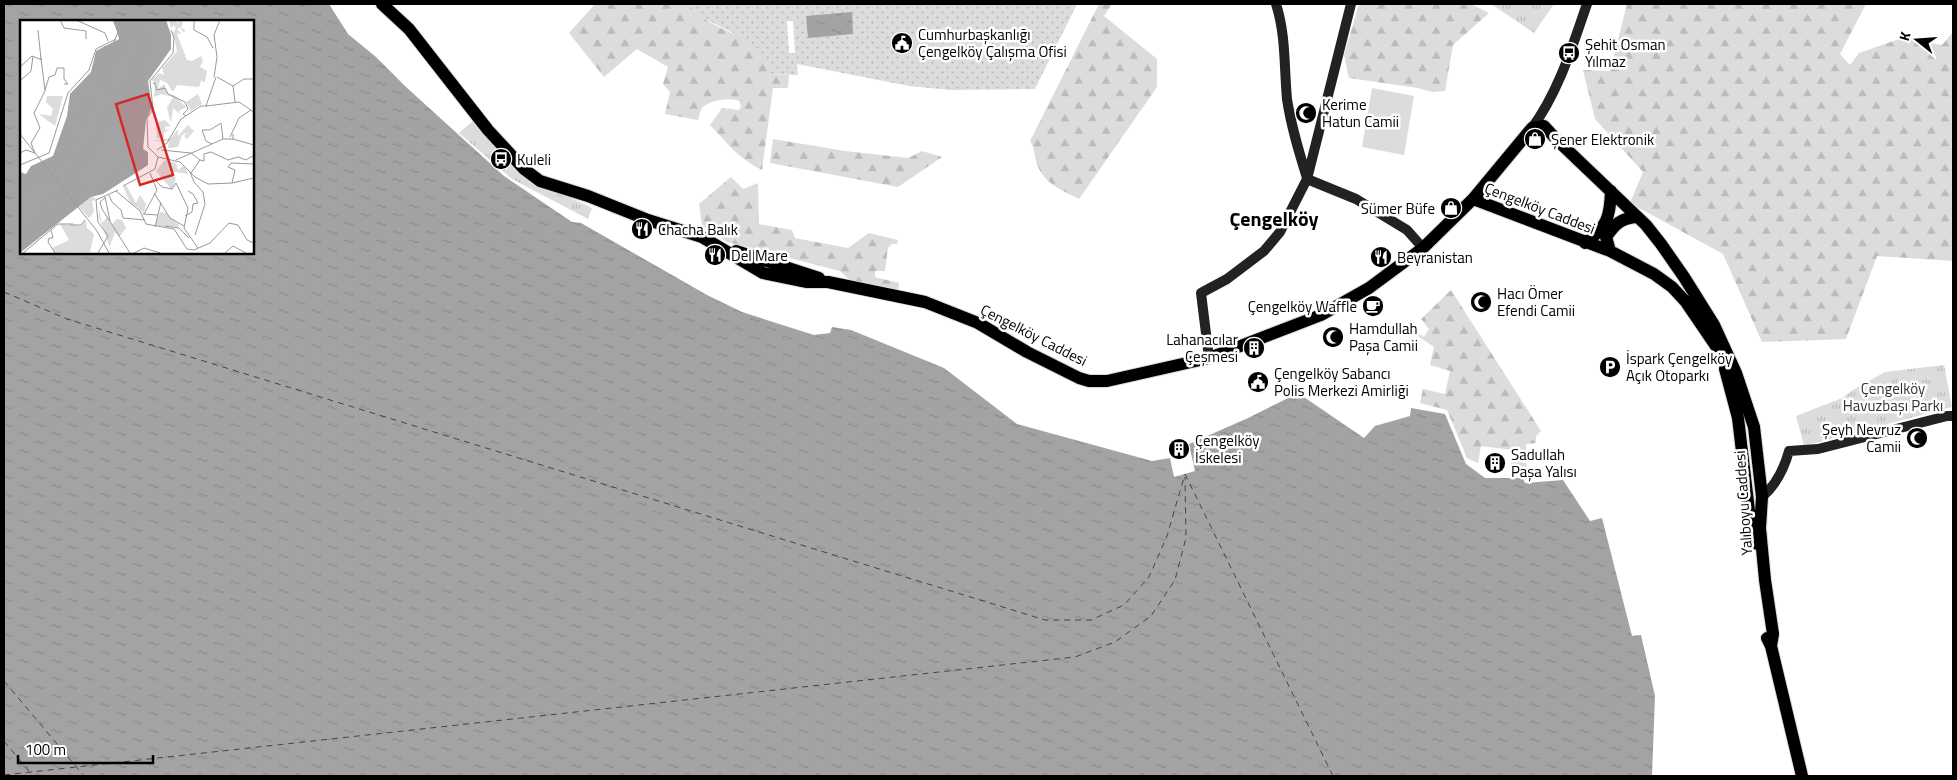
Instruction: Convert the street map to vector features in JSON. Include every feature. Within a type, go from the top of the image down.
[{"type":"main road","name":"Çengelköy Caddesi","points":[[382,4],[409,29],[488,130],[524,168],[540,181],[588,196],[746,255],[838,284],[926,302],[978,323],[1027,352],[1079,378],[1089,381],[1107,381],[1209,358],[1321,315],[1369,288],[1423,248],[1473,199],[1610,251]]},
{"type":"main road","name":"Yalıboyu Caddesi","points":[[1538,127],[1610,191],[1661,244],[1714,325],[1736,373],[1754,427],[1762,497],[1760,528],[1773,634],[1771,646]]},
{"type":"main road","points":[[1473,199],[1538,127]]},
{"type":"main road","points":[[1584,242],[1604,227],[1610,213],[1610,191]]},
{"type":"main road","points":[[1610,251],[1606,237],[1615,224],[1627,218],[1637,217]]},
{"type":"main road","name":"Yalıboyu Caddesi","points":[[1610,251],[1654,274],[1672,286],[1709,334],[1720,354],[1730,381],[1738,418],[1765,633],[1771,646],[1802,776]]},
{"type":"street","points":[[1276,4],[1283,28],[1287,99],[1294,134],[1307,179]]},
{"type":"street","points":[[1209,358],[1201,293],[1227,279],[1264,251],[1280,232],[1307,179],[1351,4]]},
{"type":"street","points":[[1538,127],[1567,63],[1587,4]]},
{"type":"street","points":[[1307,179],[1356,199],[1407,230],[1423,248]]},
{"type":"street","points":[[1762,497],[1776,483],[1786,462],[1788,451],[1818,449],[1951,415]]},
{"type":"green space","points":[[595,4],[689,4],[697,14],[709,22],[758,50],[766,61],[770,74],[789,75],[788,88],[773,88],[762,170],[740,156],[710,125],[722,108],[739,110],[741,106],[739,101],[726,99],[705,105],[698,120],[665,114],[670,92],[663,84],[668,67],[637,49],[604,77],[569,33]]},
{"type":"green space","name":"Cumhurbaşkanlığı Çengelköy Çalışma Ofisi","points":[[689,4],[1077,4],[1035,89],[950,90],[909,86],[797,64],[798,75],[770,74],[733,33],[697,15]],"holes":[[[787,21],[793,21],[795,53],[789,53]]]},
{"type":"green space","points":[[1099,4],[1112,4],[1104,16],[1157,59],[1157,87],[1079,199],[1054,186],[1044,177],[1037,164],[1030,141]]},
{"type":"green space","points":[[1359,4],[1471,4],[1489,13],[1453,45],[1445,91],[1432,92],[1418,88],[1349,78],[1344,55]]},
{"type":"green space","points":[[1491,4],[1554,4],[1534,33]]},
{"type":"green space","points":[[1627,4],[1866,4],[1840,54],[1850,65],[1859,53],[1902,38],[1942,45],[1953,32],[1953,261],[1877,256],[1846,339],[1762,342],[1723,254],[1630,203],[1643,172],[1595,119],[1583,70],[1610,71]]},
{"type":"green space","points":[[1372,88],[1414,96],[1404,155],[1362,147]]},
{"type":"green space","points":[[474,120],[483,133],[521,174],[592,208],[588,219],[512,179],[459,133]]},
{"type":"green space","points":[[773,139],[845,151],[908,158],[922,151],[942,157],[898,187],[770,163]]},
{"type":"green space","points":[[731,177],[743,189],[758,183],[759,224],[792,230],[795,238],[848,248],[869,233],[898,240],[897,244],[892,244],[888,248],[885,271],[875,271],[875,277],[899,283],[898,292],[854,284],[840,271],[727,242],[702,225],[699,204]]},
{"type":"green space","points":[[1451,290],[1541,431],[1536,436],[1536,443],[1526,444],[1527,470],[1511,466],[1512,450],[1481,446],[1478,463],[1467,458],[1447,410],[1420,403],[1423,389],[1445,394],[1450,371],[1430,365],[1434,347],[1415,334],[1416,332],[1424,337],[1429,329],[1421,319]]},
{"type":"green space","name":"Çengelköy Havuzbaşı Parkı","points":[[1944,365],[1952,407],[1804,446],[1796,416],[1842,398],[1885,372]]},
{"type":"water","points":[[4,4],[329,4],[348,34],[376,57],[406,87],[504,176],[572,222],[581,223],[707,295],[742,312],[814,335],[830,333],[832,327],[851,330],[944,368],[1017,424],[1152,461],[1170,458],[1174,477],[1195,471],[1189,444],[1298,393],[1364,438],[1375,426],[1410,416],[1411,408],[1445,414],[1466,464],[1485,478],[1523,478],[1525,483],[1563,480],[1590,521],[1602,518],[1632,636],[1641,635],[1655,696],[1652,776],[4,776]]},
{"type":"water","points":[[852,12],[853,34],[808,38],[806,16]]},
{"type":"ferry route","points":[[4,292],[67,319],[1045,620],[1091,620],[1124,605],[1149,577],[1167,536],[1185,474]]},
{"type":"ferry route","points":[[1185,474],[1333,776]]},
{"type":"ferry route","points":[[4,775],[1075,657],[1115,642],[1151,616],[1175,580],[1186,538],[1185,477]]},
{"type":"ferry route","points":[[4,681],[84,776]]},
{"type":"ferry route","points":[[4,741],[33,776]]},
{"type":"place","name":"Cumhurbaşkanlığı Çengelköy Çalışma Ofisi","points":[[902,43]]},
{"type":"place","name":"Şehit Osman Yılmaz","points":[[1569,53]]},
{"type":"place","name":"Kerime Hatun Camii","points":[[1306,113]]},
{"type":"place","name":"Şener Elektronik","points":[[1535,139]]},
{"type":"place","name":"Kuleli","points":[[501,159]]},
{"type":"place","name":"Sümer Büfe","points":[[1451,208]]},
{"type":"place","name":"Chacha Balık","points":[[642,229]]},
{"type":"place","name":"Del Mare","points":[[715,255]]},
{"type":"place","name":"Beyranistan","points":[[1381,257]]},
{"type":"place","name":"Hacı Ömer Efendi Camii","points":[[1481,302]]},
{"type":"place","name":"Çengelköy Waffle","points":[[1373,306]]},
{"type":"place","name":"Hamdullah Paşa Camii","points":[[1333,337]]},
{"type":"place","name":"Lahanacılar Çeşmesi","points":[[1254,348]]},
{"type":"place","name":"İspark Çengelköy Açık Otoparkı","points":[[1610,367]]},
{"type":"place","name":"Çengelköy Sabancı Polis Merkezi Amirliği","points":[[1258,382]]},
{"type":"place","name":"Şeyh Nevruz Camii","points":[[1917,438]]},
{"type":"place","name":"Çengelköy İskelesi","points":[[1179,449]]},
{"type":"place","name":"Sadullah Paşa Yalısı","points":[[1495,463]]},
{"type":"district","name":"Çengelköy","points":[[1274,218]]}]
